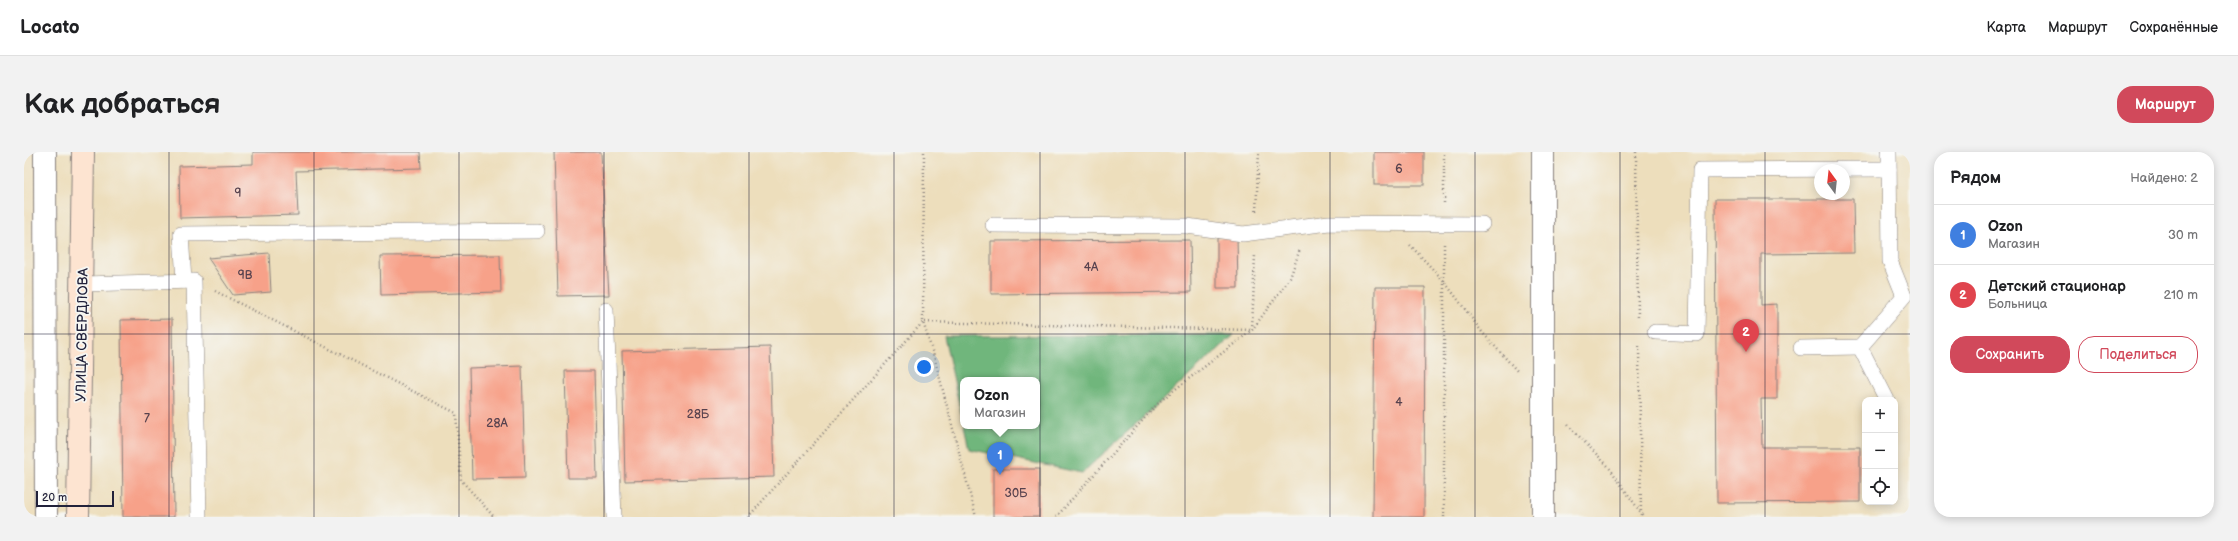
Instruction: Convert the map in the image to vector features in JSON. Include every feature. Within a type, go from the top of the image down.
[{"type":"street","points":[[45,152],[46,517]]},
{"type":"street","name":"УЛИЦА СВЕРДЛОВА","points":[[78,517],[83,284],[83,152]]},
{"type":"street","points":[[1543,152],[1543,517]]},
{"type":"lane","points":[[1801,348],[1860,347],[1904,296],[1890,261],[1889,152]]},
{"type":"lane","points":[[1655,332],[1696,334],[1700,170],[1889,169]]},
{"type":"lane","points":[[993,225],[1187,226],[1243,234],[1329,223],[1389,222],[1482,224]]},
{"type":"lane","points":[[199,517],[189,281],[181,234],[537,231]]},
{"type":"lane","points":[[83,284],[189,281]]},
{"type":"lane","points":[[606,310],[614,517]]},
{"type":"lane","points":[[1860,347],[1886,397]]},
{"type":"path","points":[[924,152],[923,322],[935,360],[976,517]]},
{"type":"path","points":[[1444,152],[1444,517]]},
{"type":"path","points":[[1389,222],[1444,281]]},
{"type":"path","points":[[1056,517],[1160,401],[1252,330],[1290,278],[1301,244],[1329,223]]},
{"type":"path","points":[[189,281],[456,413],[461,480],[494,517]]},
{"type":"path","points":[[748,517],[923,322],[1252,330]]},
{"type":"path","points":[[1641,514],[1644,517]]},
{"type":"green space","points":[[1234,335],[1082,473],[969,449],[965,429],[1040,429],[1040,377],[960,377],[960,408],[944,336]]},
{"type":"building","points":[[253,152],[420,152],[421,168],[296,171],[298,215],[180,218],[179,166],[253,164]]},
{"type":"building","points":[[554,152],[601,152],[609,295],[558,296]]},
{"type":"building","points":[[1374,152],[1424,152],[1424,185],[1374,185]]},
{"type":"building","points":[[1715,199],[1853,199],[1854,253],[1761,254],[1761,305],[1777,304],[1777,399],[1761,399],[1762,447],[1860,447],[1860,502],[1717,503]]},
{"type":"building","points":[[1237,237],[1238,288],[1217,288],[1217,238]]},
{"type":"building","points":[[1190,240],[1191,292],[991,294],[991,241]]},
{"type":"building","points":[[269,253],[271,292],[233,295],[208,258]]},
{"type":"building","points":[[500,255],[501,292],[381,295],[380,256]]},
{"type":"building","points":[[1375,287],[1425,287],[1424,517],[1373,517]]},
{"type":"building","points":[[172,319],[174,517],[123,517],[121,320]]},
{"type":"building","points":[[770,347],[774,477],[625,481],[622,351]]},
{"type":"building","points":[[522,366],[525,478],[472,479],[469,368]]},
{"type":"building","points":[[565,371],[594,371],[597,478],[568,478]]},
{"type":"building","points":[[993,469],[1039,469],[1039,517],[993,517]]},
{"type":"place","name":"Детский стационар","points":[[1746,352]]},
{"type":"place","name":"Ozon","points":[[1000,475]]}]
